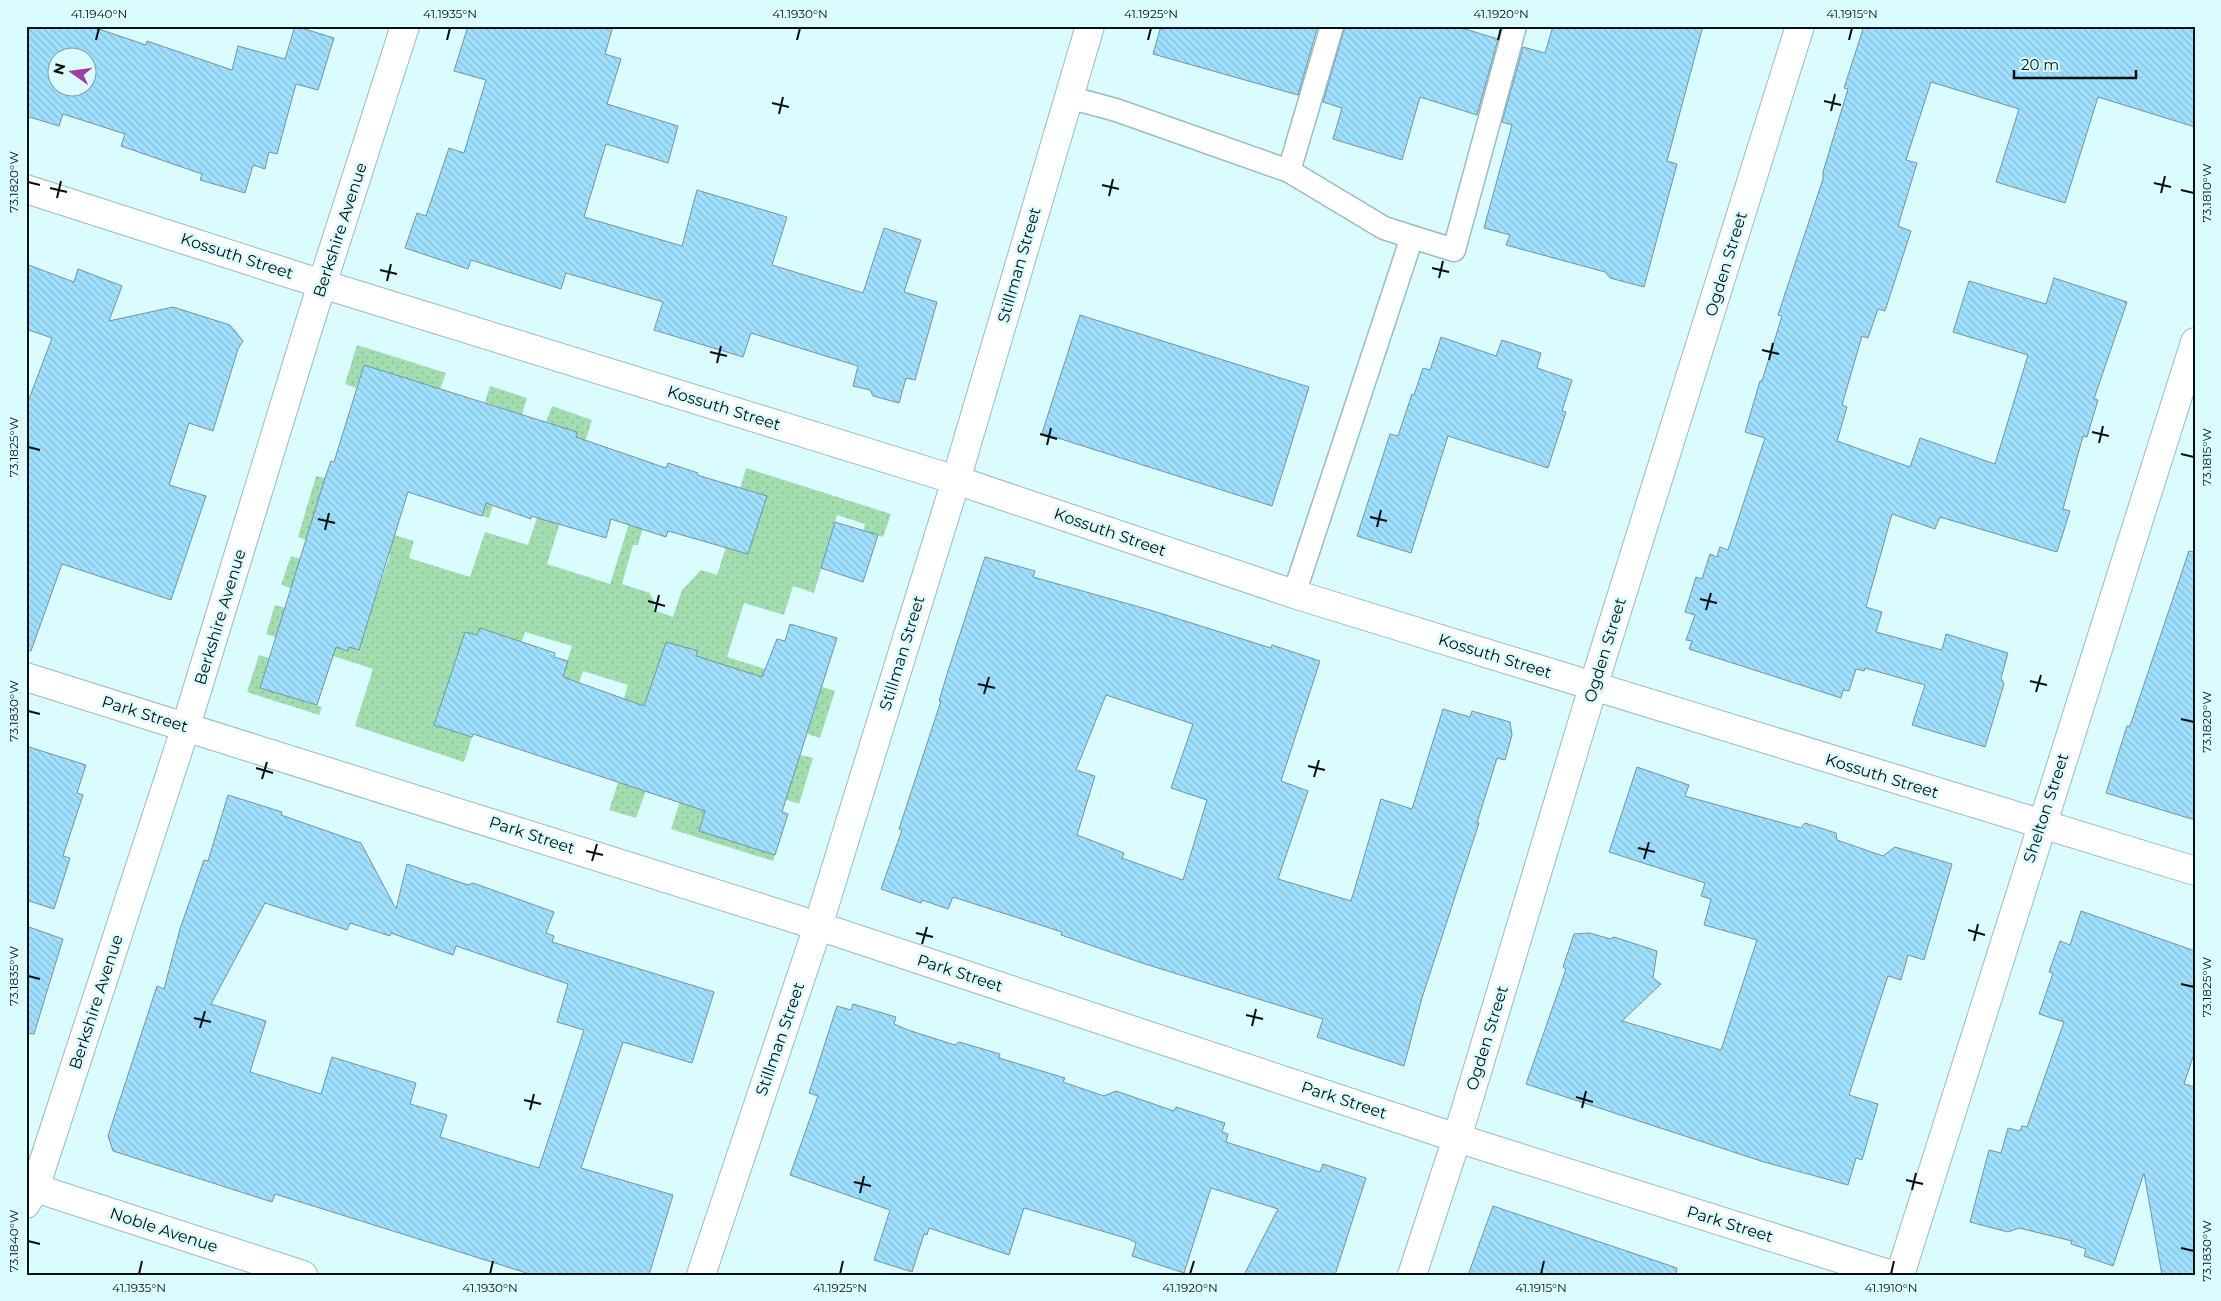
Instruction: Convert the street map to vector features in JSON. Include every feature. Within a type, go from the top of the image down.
[{"type":"street","name":"Berkshire Avenue","points":[[29,1192],[186,726],[322,284],[406,26]]},
{"type":"street","name":"Stillman Street","points":[[701,1275],[818,926],[956,480],[1090,26]]},
{"type":"street","name":"Ogden Street","points":[[1412,1275],[1457,1138],[1593,687],[1800,26]]},
{"type":"street","name":"Kossuth Street","points":[[26,189],[322,284],[956,480],[1294,594],[2195,872]]},
{"type":"street","name":"Shelton Street","points":[[1900,1275],[2041,824],[2195,342]]},
{"type":"street","name":"Park Street","points":[[26,677],[818,926],[1457,1138],[1892,1275]]},
{"type":"street","name":"Noble Avenue","points":[[29,1192],[303,1275]]},
{"type":"lane","points":[[1290,171],[1332,26]]},
{"type":"lane","points":[[1068,97],[1116,110],[1290,171],[1384,228],[1454,250],[1515,26]]},
{"type":"lane","points":[[1294,594],[1412,237]]},
{"type":"green space","points":[[357,345],[446,373],[440,389],[364,365],[356,388],[345,384]]},
{"type":"green space","points":[[490,386],[527,398],[489,518],[482,516],[504,447],[497,444],[508,410],[485,402]]},
{"type":"green space","points":[[552,406],[592,420],[547,564],[610,584],[641,486],[654,491],[638,545],[633,545],[622,584],[650,593],[654,601],[654,610],[673,617],[682,590],[701,570],[717,575],[726,547],[748,554],[765,502],[740,489],[746,468],[891,514],[883,537],[863,531],[865,524],[837,515],[814,593],[793,586],[784,615],[744,603],[727,657],[835,691],[820,738],[807,734],[819,696],[646,791],[636,818],[609,810],[634,735],[621,708],[628,685],[583,671],[567,720],[550,715],[572,646],[525,632],[507,686],[492,632],[480,628],[477,635],[465,632],[434,725],[472,737],[464,762],[355,726],[373,669],[266,634],[275,605],[289,609],[284,631],[347,651],[349,647],[359,649],[369,619],[359,609],[281,585],[291,556],[300,559],[297,572],[376,597],[390,555],[310,530],[307,540],[298,537],[316,476],[325,478],[316,511],[414,541],[409,558],[470,577],[485,532],[528,545],[539,512],[550,516],[577,433],[546,422]],"holes":[[[666,642],[698,651],[681,703],[649,692]]]},
{"type":"green space","points":[[259,655],[269,658],[260,688],[322,707],[319,715],[247,692]]},
{"type":"green space","points":[[800,755],[813,758],[799,804],[765,792],[714,782],[699,831],[775,855],[773,861],[671,829],[691,768],[788,792]]},
{"type":"building","points":[[26,26],[90,26],[146,45],[147,41],[232,70],[238,46],[285,59],[295,26],[334,38],[318,90],[296,84],[277,154],[269,152],[265,169],[253,165],[245,193],[200,180],[202,174],[121,146],[125,134],[63,114],[59,126],[26,116]]},
{"type":"building","points":[[468,26],[613,26],[605,54],[621,59],[607,104],[678,126],[668,163],[606,144],[584,217],[682,246],[697,190],[787,217],[772,265],[863,293],[884,228],[921,240],[904,292],[937,302],[915,380],[906,378],[899,403],[873,396],[870,390],[853,386],[858,366],[751,333],[743,357],[654,330],[663,302],[566,273],[561,289],[471,260],[468,269],[405,248],[417,213],[426,216],[449,148],[464,153],[486,80],[454,71]]},
{"type":"building","points":[[1161,26],[1318,26],[1298,95],[1153,54]]},
{"type":"building","points":[[1345,26],[1455,26],[1498,39],[1477,115],[1420,97],[1402,160],[1333,139],[1342,108],[1323,102]]},
{"type":"building","points":[[1553,26],[1703,26],[1667,161],[1677,164],[1644,287],[1610,278],[1605,272],[1506,245],[1510,235],[1484,228],[1512,125],[1502,122],[1523,47],[1545,53]]},
{"type":"building","points":[[1864,26],[2195,26],[2195,127],[2098,97],[2065,203],[1996,182],[2019,109],[1931,82],[1906,160],[1917,163],[1898,226],[1911,231],[1885,311],[1878,309],[1868,338],[1862,336],[1842,405],[1847,407],[1837,441],[1910,467],[1920,438],[1995,464],[2028,355],[1953,332],[1969,281],[2046,304],[2054,278],[2127,302],[2094,399],[2098,400],[2087,437],[2083,436],[2063,509],[2070,511],[2057,552],[1940,517],[1935,529],[1892,514],[1866,607],[1882,612],[1876,632],[1942,650],[1946,634],[2008,653],[2001,678],[2004,684],[1985,747],[1912,725],[1925,685],[1865,668],[1864,671],[1856,669],[1849,691],[1843,690],[1841,698],[1689,649],[1692,641],[1686,640],[1695,615],[1685,612],[1696,577],[1702,579],[1710,554],[1717,557],[1720,547],[1728,550],[1765,438],[1745,432],[1782,316],[1778,315],[1823,179],[1823,172],[1848,89],[1844,88]]},
{"type":"building","points":[[26,264],[74,282],[78,269],[122,286],[109,321],[173,307],[230,325],[243,341],[238,349],[213,431],[189,423],[169,485],[206,496],[171,600],[62,564],[31,651],[26,650],[26,407],[52,338],[26,329]]},
{"type":"building","points":[[1080,315],[1309,387],[1272,506],[1042,433]]},
{"type":"building","points":[[1441,337],[1496,356],[1502,340],[1541,353],[1537,368],[1572,380],[1562,411],[1566,412],[1548,468],[1448,436],[1411,553],[1357,536],[1390,434],[1398,436],[1423,368],[1430,370]]},
{"type":"building","points":[[364,365],[577,432],[576,437],[666,468],[668,463],[698,473],[697,475],[767,496],[748,554],[668,531],[666,537],[611,519],[606,538],[531,516],[531,519],[486,503],[482,516],[408,492],[359,650],[349,647],[348,651],[336,647],[317,705],[260,688],[325,478],[331,461],[334,462]]},
{"type":"building","points":[[835,522],[878,535],[863,582],[821,568]]},
{"type":"building","points":[[2189,551],[2195,552],[2195,820],[2106,793],[2127,726],[2130,726]]},
{"type":"building","points":[[985,557],[1035,571],[1033,577],[1150,610],[1271,648],[1272,645],[1320,661],[1281,781],[1308,791],[1278,879],[1351,901],[1381,799],[1412,809],[1443,709],[1470,717],[1472,711],[1510,722],[1512,735],[1505,760],[1497,758],[1477,823],[1479,823],[1422,998],[1404,1066],[1317,1037],[1323,1019],[1145,964],[1061,935],[1062,932],[953,897],[948,909],[922,900],[921,903],[881,889],[902,830],[899,829],[941,701],[939,701]],"holes":[[[1106,695],[1193,724],[1171,788],[1207,800],[1183,880],[1122,858],[1124,853],[1077,835],[1095,776],[1076,770]]]},
{"type":"building","points":[[790,624],[837,638],[782,812],[788,814],[775,855],[699,831],[705,811],[473,734],[472,737],[434,725],[465,632],[477,635],[480,628],[555,653],[554,657],[568,661],[563,677],[644,706],[666,642],[698,651],[696,656],[762,677],[777,639],[785,641]]},
{"type":"building","points":[[26,746],[86,765],[77,793],[83,795],[63,856],[70,858],[54,909],[26,900]]},
{"type":"building","points":[[1637,767],[1689,785],[1685,796],[1801,828],[1805,823],[1836,833],[1837,840],[1883,856],[1895,847],[1952,864],[1924,960],[1908,955],[1901,980],[1888,976],[1849,1095],[1878,1104],[1862,1160],[1856,1158],[1848,1185],[1764,1162],[1526,1084],[1566,969],[1563,967],[1574,934],[1590,933],[1610,939],[1614,937],[1657,951],[1653,978],[1661,984],[1622,1021],[1721,1050],[1757,940],[1704,925],[1711,899],[1701,896],[1705,883],[1609,852]]},
{"type":"building","points":[[228,795],[282,812],[281,815],[361,843],[396,909],[407,864],[468,885],[473,883],[554,912],[546,933],[554,936],[552,942],[714,992],[692,1063],[623,1042],[581,1168],[673,1195],[649,1275],[533,1275],[275,1194],[272,1202],[113,1151],[108,1136],[157,986],[164,989],[180,929],[204,860],[208,861]],"holes":[[[265,903],[347,930],[350,923],[390,936],[391,933],[453,955],[456,946],[568,984],[557,1022],[584,1030],[539,1168],[440,1137],[447,1115],[410,1104],[416,1083],[332,1057],[321,1094],[250,1072],[266,1021],[211,1004]]]},
{"type":"building","points":[[2081,911],[2195,951],[2195,1051],[2184,1084],[2195,1087],[2195,1275],[2162,1275],[2144,1173],[2113,1266],[2084,1256],[2086,1249],[2071,1244],[2072,1241],[2019,1228],[2008,1232],[1970,1222],[1989,1150],[2001,1153],[2008,1128],[2020,1131],[2022,1126],[2027,1127],[2064,1022],[2039,1014],[2053,973],[2049,972],[2060,941],[2070,945]]},
{"type":"building","points":[[26,926],[63,939],[34,1034],[26,1033]]},
{"type":"building","points":[[853,1004],[896,1017],[894,1024],[908,1030],[955,1045],[959,1042],[1000,1054],[999,1058],[1065,1078],[1063,1082],[1104,1096],[1116,1091],[1174,1111],[1176,1107],[1225,1123],[1222,1132],[1228,1134],[1226,1142],[1320,1172],[1323,1164],[1366,1178],[1335,1275],[1244,1275],[1278,1209],[1211,1188],[1184,1273],[1132,1256],[1136,1243],[1129,1239],[1024,1208],[1009,1255],[929,1228],[927,1235],[924,1234],[912,1272],[874,1260],[890,1210],[790,1175],[818,1096],[809,1093],[837,1006],[851,1010]]},
{"type":"building","points":[[1493,1206],[1677,1268],[1676,1275],[1468,1275]]}]
